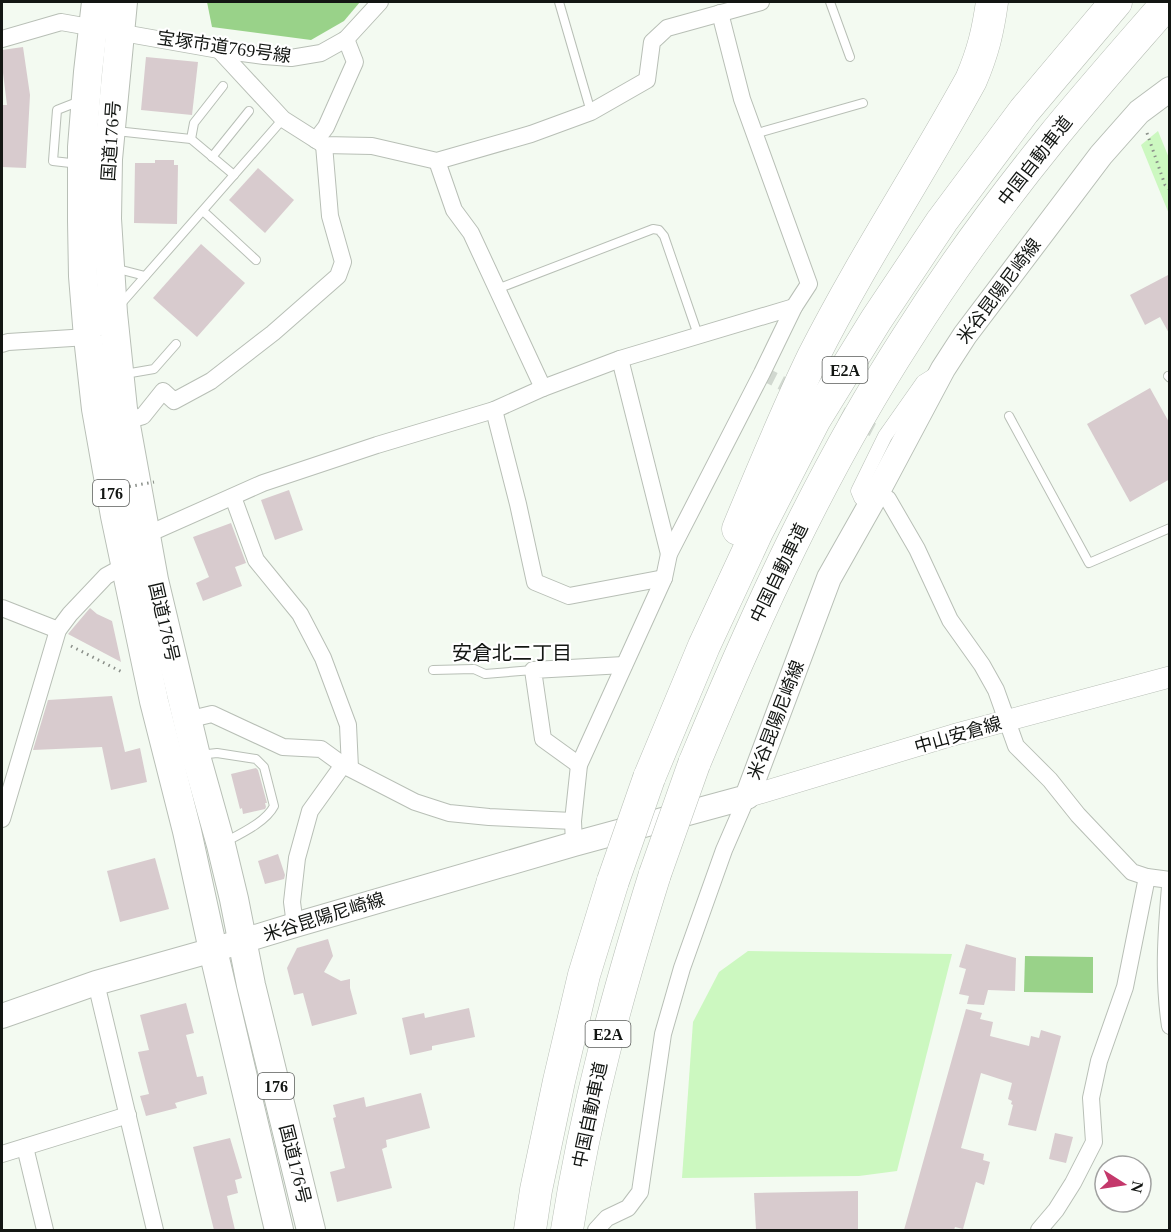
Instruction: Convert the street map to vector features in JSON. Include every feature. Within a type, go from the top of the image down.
[{"type":"highway","name":"国道176号","points":[[123,2],[103,20],[86,98],[82,147],[83,276],[96,409],[115,516],[154,701],[187,831],[279,1230]]},
{"type":"highway","points":[[648,778],[725,561],[766,461],[828,329],[971,80],[982,53],[992,2]]},
{"type":"highway","name":"中国自動車道","points":[[530,1230],[559,1081],[584,975],[613,881],[648,778],[757,532],[815,419],[876,320],[942,222],[1024,111],[1114,3]]},
{"type":"highway","name":"中国自動車道","points":[[567,1230],[597,1076],[625,969],[655,874],[694,764],[737,661],[789,548],[848,436],[907,338],[974,240],[1051,139],[1162,10]]},
{"type":"highway","name":"国道176号","points":[[103,20],[111,130],[107,219],[113,313],[126,421],[154,580],[196,756],[221,845],[251,985],[311,1230]]},
{"type":"main road","name":"米谷昆陽尼崎線","points":[[2,1016],[96,984],[295,925],[574,832],[747,797],[829,578],[943,369],[965,335],[1101,154],[1139,112],[1170,89]]},
{"type":"street","name":"宝塚市道769号線","points":[[2,39],[61,22],[103,20],[219,50],[291,58],[321,53],[346,39],[380,2]]},
{"type":"street","points":[[219,50],[283,119],[320,143],[372,146],[436,161],[531,134],[591,112],[647,80],[652,42],[667,28],[761,2]]},
{"type":"street","points":[[187,720],[212,714],[284,747],[321,749],[346,766],[415,802],[449,813],[489,817],[574,832],[579,765],[664,578],[669,554],[794,307],[809,284],[742,99],[720,12]]},
{"type":"street","points":[[126,421],[143,416],[163,391],[174,400],[211,381],[273,333],[338,276],[343,262],[330,216],[320,143],[354,62],[346,39]]},
{"type":"street","points":[[436,161],[454,210],[471,233],[543,388]]},
{"type":"street","points":[[2,819],[5,796],[56,634],[70,614],[106,576],[126,566],[146,535],[263,483],[377,445],[494,410],[543,388],[620,359],[794,307]]},
{"type":"street","points":[[2,344],[88,337]]},
{"type":"street","points":[[620,359],[669,554]]},
{"type":"street","points":[[494,410],[535,582],[569,596],[664,578]]},
{"type":"street","points":[[233,497],[256,560],[300,614],[323,658],[348,725],[346,766],[310,811],[297,858],[292,902],[295,925]]},
{"type":"street","points":[[874,499],[888,500],[917,549],[950,620],[982,665],[996,690],[1017,746],[1132,872],[1147,877],[1170,880]]},
{"type":"street","points":[[2,608],[56,634]]},
{"type":"street","points":[[579,765],[543,739],[533,670],[624,665]]},
{"type":"street","name":"中山安倉線","points":[[747,797],[893,753],[1170,677]]},
{"type":"street","points":[[596,1230],[607,1218],[628,1208],[640,1192],[663,1034],[682,968],[716,872],[747,797]]},
{"type":"street","points":[[1039,1230],[1056,1210],[1094,1142],[1091,1098],[1099,1061],[1125,987],[1147,877]]},
{"type":"street","points":[[1170,887],[1165,984],[1170,1026]]},
{"type":"street","points":[[96,984],[156,1230]]},
{"type":"street","points":[[2,1154],[128,1115]]},
{"type":"street","points":[[25,1147],[45,1230]]},
{"type":"lane","points":[[559,2],[591,112]]},
{"type":"lane","points":[[830,2],[850,57]]},
{"type":"lane","points":[[191,139],[194,123],[223,86]]},
{"type":"lane","points":[[754,134],[863,103]]},
{"type":"lane","points":[[212,157],[249,111]]},
{"type":"lane","points":[[113,313],[283,119]]},
{"type":"lane","points":[[111,130],[191,139],[234,175]]},
{"type":"lane","points":[[203,211],[256,260]]},
{"type":"lane","points":[[497,288],[652,229],[659,230],[664,236],[696,329]]},
{"type":"lane","points":[[110,267],[145,276]]},
{"type":"lane","points":[[120,375],[154,369],[176,344]]},
{"type":"lane","points":[[1009,416],[1089,563],[1170,528]]},
{"type":"lane","points":[[433,670],[474,669],[485,674],[533,670]]},
{"type":"lane","points":[[196,756],[217,753],[256,759],[264,767],[274,806],[270,814],[221,845]]},
{"type":"path","points":[[1139,112],[1165,185],[1170,190]]},
{"type":"path","points":[[93,493],[154,482]]},
{"type":"path","points":[[56,634],[131,677]]},
{"type":"shaded area","points":[[207,2],[360,2],[344,21],[311,40],[212,27]]},
{"type":"shaded area","points":[[1158,131],[1169,158],[1169,214],[1141,145]]},
{"type":"shaded area","points":[[748,951],[952,954],[897,1171],[859,1176],[682,1178],[693,1022],[719,972]]},
{"type":"shaded area","points":[[1025,956],[1093,957],[1093,993],[1024,992]]},
{"type":"building","points":[[23,47],[30,95],[26,168],[2,167],[3,105],[7,105],[2,50]]},
{"type":"building","points":[[146,57],[198,62],[192,115],[141,110]]},
{"type":"building","points":[[155,160],[174,160],[174,165],[178,165],[177,224],[134,223],[135,163],[155,163]]},
{"type":"building","points":[[258,168],[294,200],[265,233],[229,200]]},
{"type":"building","points":[[201,244],[245,283],[197,337],[153,298]]},
{"type":"building","points":[[1170,274],[1170,335],[1160,317],[1145,325],[1130,295]]},
{"type":"building","points":[[1150,388],[1170,424],[1170,479],[1130,502],[1087,424]]},
{"type":"building","points":[[289,490],[303,530],[275,540],[261,500]]},
{"type":"building","points":[[231,523],[246,563],[235,567],[242,586],[203,601],[196,583],[209,577],[193,537]]},
{"type":"building","points":[[90,608],[112,621],[121,662],[68,634]]},
{"type":"building","points":[[112,696],[125,752],[140,748],[147,782],[111,790],[102,747],[33,750],[48,700]]},
{"type":"building","points":[[256,768],[267,803],[265,803],[266,807],[243,814],[231,774]]},
{"type":"building","points":[[278,854],[285,875],[284,879],[265,884],[258,861]]},
{"type":"building","points":[[155,858],[169,909],[120,922],[107,871]]},
{"type":"building","points":[[328,939],[333,956],[324,972],[341,981],[350,979],[357,1014],[312,1026],[303,993],[294,995],[287,968],[297,948]]},
{"type":"building","points":[[966,944],[1016,958],[1015,991],[988,990],[984,1005],[967,1004],[969,996],[959,994],[966,969],[959,967]]},
{"type":"building","points":[[186,1003],[194,1033],[186,1035],[197,1077],[203,1076],[207,1094],[175,1103],[177,1108],[146,1116],[140,1096],[149,1094],[138,1052],[149,1050],[140,1015]]},
{"type":"building","points":[[469,1008],[475,1037],[432,1046],[432,1050],[410,1055],[402,1018],[424,1013],[425,1018]]},
{"type":"building","points":[[966,1009],[982,1013],[980,1019],[993,1022],[990,1036],[1029,1046],[1031,1036],[1039,1038],[1041,1030],[1061,1036],[1036,1131],[1008,1125],[1013,1105],[1008,1099],[1012,1083],[981,1073],[961,1148],[984,1154],[983,1160],[990,1162],[984,1185],[976,1182],[963,1229],[955,1227],[954,1230],[904,1230]]},
{"type":"building","points":[[421,1093],[430,1128],[386,1140],[387,1147],[382,1149],[392,1188],[337,1202],[330,1172],[345,1168],[333,1118],[336,1117],[333,1105],[364,1097],[366,1107]]},
{"type":"building","points":[[1055,1133],[1073,1137],[1066,1163],[1049,1159]]},
{"type":"building","points":[[230,1138],[242,1178],[235,1180],[238,1193],[227,1196],[235,1230],[214,1230],[193,1147]]},
{"type":"building","points":[[858,1191],[858,1230],[756,1230],[754,1193]]},
{"type":"tunnel","points":[[762,373],[798,391]]},
{"type":"tunnel","points":[[823,404],[885,436]]},
{"type":"district","name":"安倉北二丁目","points":[[512,653]]}]
